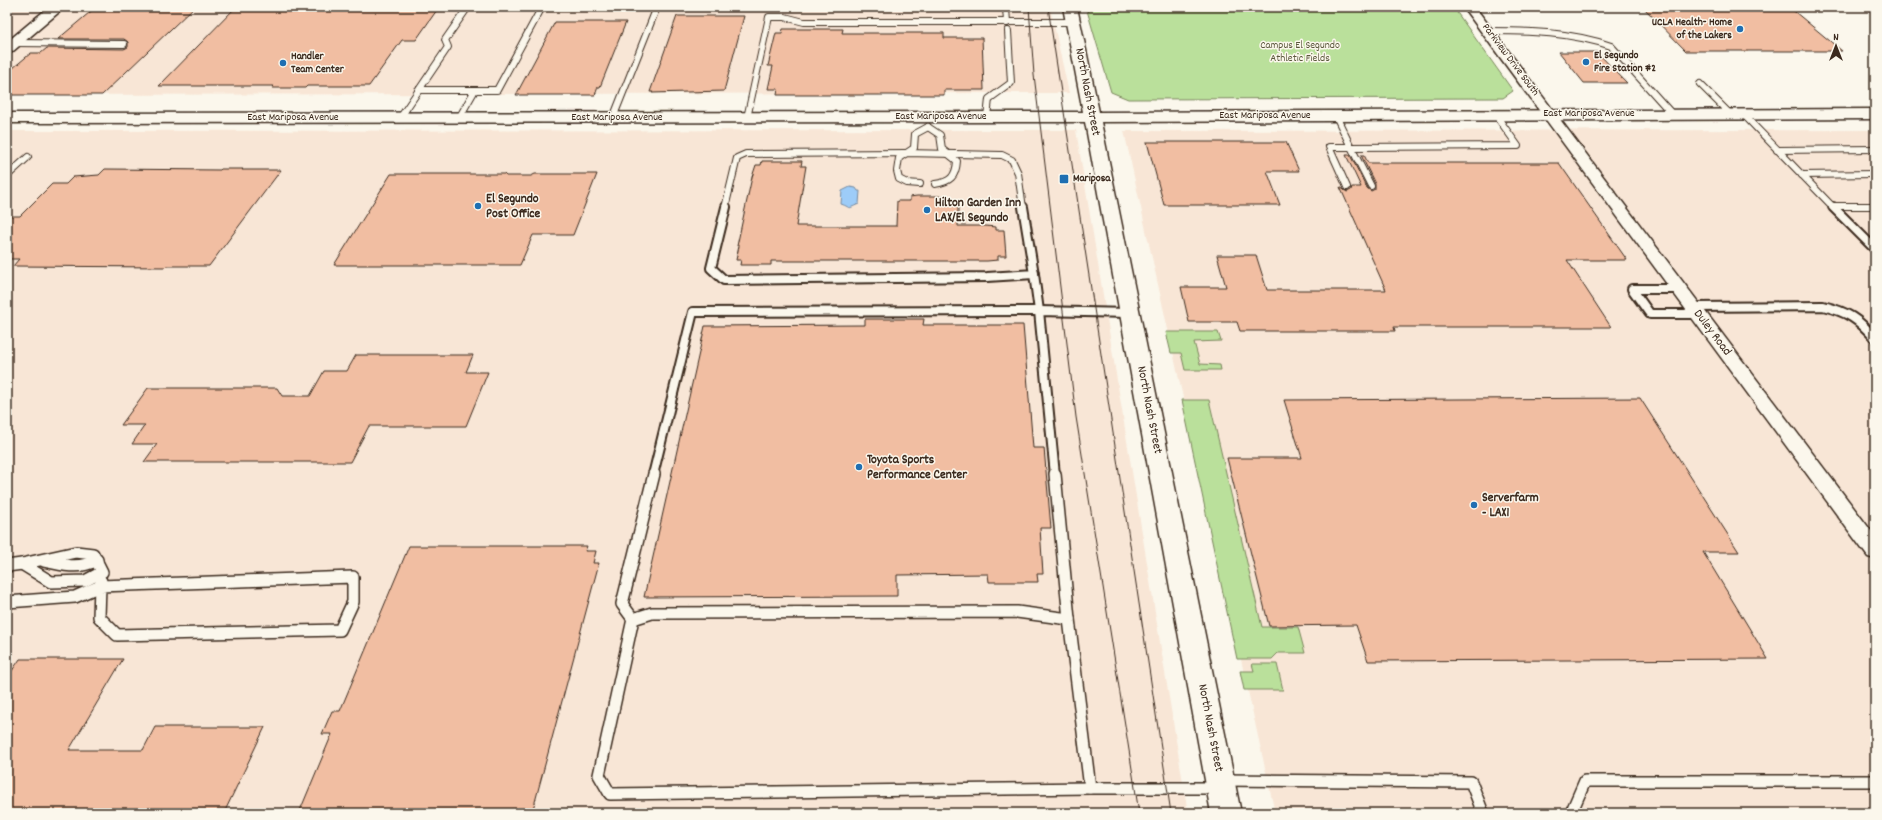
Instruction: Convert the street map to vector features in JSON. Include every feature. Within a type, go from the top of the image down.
[{"type":"street","points":[[10,46],[58,7]]},
{"type":"street","name":"Parkview Drive South","points":[[1469,7],[1550,114]]},
{"type":"street","name":"North Nash Street","points":[[1071,15],[1130,312],[1226,813]]},
{"type":"street","name":"East Mariposa Avenue","points":[[7,118],[747,118],[928,122],[987,117],[1495,114],[1875,114]]},
{"type":"street","name":"Duley Road","points":[[1550,114],[1696,311],[1868,533],[1875,551]]},
{"type":"lane","points":[[400,118],[448,47],[445,40],[468,7]]},
{"type":"lane","points":[[418,90],[497,90],[542,7]]},
{"type":"lane","points":[[614,118],[657,7]]},
{"type":"lane","points":[[1006,7],[1007,23]]},
{"type":"lane","points":[[747,118],[770,15],[804,22],[1007,23],[1071,15]]},
{"type":"lane","points":[[987,117],[989,99],[1011,83],[1008,31]]},
{"type":"lane","points":[[1488,31],[1521,31],[1586,37],[1598,40],[1611,46],[1672,114]]},
{"type":"lane","points":[[10,46],[124,44]]},
{"type":"lane","points":[[1700,84],[1777,150],[1875,249]]},
{"type":"lane","points":[[459,118],[475,90]]},
{"type":"lane","points":[[1347,187],[1329,147],[1518,146],[1495,114]]},
{"type":"lane","points":[[1336,116],[1371,186]]},
{"type":"lane","points":[[920,184],[908,184],[901,182],[897,177],[899,158],[914,148],[915,134],[928,122],[940,135],[940,147],[957,162],[957,173],[952,179],[945,183],[935,184]]},
{"type":"lane","points":[[1777,150],[1875,149]]},
{"type":"lane","points":[[1034,274],[987,277],[724,280],[711,268],[737,158],[746,154],[906,153],[1002,155],[1012,160],[1018,173],[1034,274],[1039,311],[1069,619],[1090,788]]},
{"type":"lane","points":[[7,176],[28,157]]},
{"type":"lane","points":[[1802,175],[1875,174]]},
{"type":"lane","points":[[1832,206],[1875,206]]},
{"type":"lane","points":[[1680,289],[1632,289],[1650,314],[1823,306],[1856,316],[1875,338]]},
{"type":"lane","points":[[1130,312],[693,312],[622,604],[633,619],[600,775],[610,794],[1090,788],[1221,784],[1471,782],[1483,813]]},
{"type":"lane","points":[[7,566],[76,552],[93,554],[102,572],[100,586],[99,617],[116,635],[340,630],[353,602],[353,577],[100,586],[75,597],[7,602]]},
{"type":"lane","points":[[21,563],[51,582],[85,581],[102,572]]},
{"type":"lane","points":[[633,619],[652,613],[1017,612],[1069,619]]},
{"type":"lane","points":[[1570,813],[1585,781],[1875,781]]},
{"type":"shaded area","points":[[7,7],[1050,7],[1069,93],[7,95]]},
{"type":"shaded area","points":[[1076,130],[1188,813],[7,813],[7,131]]},
{"type":"shaded area","points":[[1875,130],[1875,813],[1275,813],[1124,131]]},
{"type":"green space","name":"Campus El Segundo Athletic Fields","points":[[1086,7],[1453,7],[1513,91],[1503,98],[1128,99],[1111,92]]},
{"type":"green space","points":[[1166,332],[1218,332],[1221,341],[1194,342],[1200,364],[1220,365],[1221,370],[1185,370],[1181,353],[1171,353]]},
{"type":"green space","points":[[1182,400],[1209,400],[1262,627],[1298,627],[1305,653],[1278,653],[1272,659],[1237,659]]},
{"type":"green space","points":[[1252,664],[1277,664],[1283,690],[1244,690],[1240,671],[1254,671]]},
{"type":"water","points":[[850,187],[856,188],[860,191],[859,204],[849,208],[841,204],[842,191]]},
{"type":"building","points":[[96,7],[194,7],[102,95],[7,95],[7,73],[31,53],[41,53],[47,48],[124,49],[128,47],[128,42],[124,39],[58,39]]},
{"type":"building","name":"Handler Team Center","points":[[236,7],[439,7],[416,40],[402,40],[369,86],[307,86],[305,88],[272,88],[274,86],[159,86]]},
{"type":"building","name":"UCLA Health- Home of the Lakers","points":[[1643,7],[1789,7],[1842,51],[1686,51]]},
{"type":"building","points":[[677,16],[744,16],[724,91],[650,92]]},
{"type":"building","points":[[555,22],[626,22],[600,87],[598,87],[595,95],[516,95]]},
{"type":"building","points":[[783,29],[843,29],[842,33],[944,33],[944,38],[982,38],[984,90],[944,90],[944,95],[777,95],[778,89],[768,89],[773,66],[768,66],[776,33],[782,33]]},
{"type":"building","name":"El Segundo Fire Station #2","points":[[1559,52],[1597,52],[1627,83],[1584,83]]},
{"type":"building","points":[[1147,142],[1286,142],[1299,171],[1267,171],[1280,205],[1164,205]]},
{"type":"building","points":[[1346,155],[1350,155],[1367,188],[1371,191],[1375,189],[1375,184],[1361,155],[1364,155],[1368,163],[1559,163],[1627,260],[1567,260],[1611,327],[1394,327],[1395,331],[1240,331],[1237,322],[1189,322],[1181,287],[1226,287],[1217,255],[1256,255],[1267,290],[1386,290],[1340,187],[1347,192],[1351,190],[1352,187],[1361,187]]},
{"type":"building","name":"Hilton Garden Inn LAX/El Segundo","points":[[762,161],[802,161],[801,166],[806,166],[796,226],[896,226],[897,201],[910,201],[910,197],[917,196],[945,197],[945,201],[958,201],[958,226],[985,226],[996,227],[996,230],[1004,230],[1006,256],[998,256],[998,260],[987,261],[771,261],[771,265],[740,265],[741,260],[736,260],[739,246],[737,246],[752,177],[756,165],[761,165]]},
{"type":"building","points":[[105,169],[281,170],[209,266],[13,266],[19,259],[7,259],[7,216],[20,216],[52,184],[66,184],[73,177],[99,175]]},
{"type":"building","name":"El Segundo Post Office","points":[[391,174],[504,174],[506,176],[531,176],[535,174],[597,174],[573,235],[533,235],[520,265],[334,265]]},
{"type":"building","name":"Toyota Sports Performance Center","points":[[865,319],[924,319],[923,325],[1023,325],[1033,448],[1044,448],[1051,528],[1040,528],[1043,574],[1037,574],[1038,582],[989,582],[988,574],[897,575],[897,596],[644,597],[705,326],[865,325]]},
{"type":"building","points":[[356,355],[473,355],[466,372],[488,372],[466,426],[369,426],[350,462],[144,462],[157,444],[132,444],[145,425],[121,425],[148,388],[277,388],[282,396],[310,396],[324,371],[347,371]]},
{"type":"building","name":"Serverfarm - LAX1","points":[[1640,398],[1739,552],[1703,552],[1768,659],[1368,661],[1356,625],[1269,626],[1227,458],[1302,458],[1284,400]]},
{"type":"building","points":[[409,546],[587,546],[585,551],[596,551],[593,563],[599,563],[532,813],[299,813],[332,734],[322,734],[332,711],[340,711]]},
{"type":"building","points":[[20,659],[123,659],[69,750],[143,750],[155,727],[265,727],[224,813],[7,813],[7,678]]},
{"type":"tram line","points":[[1029,7],[1034,75],[1076,417],[1139,813]]},
{"type":"tram line","points":[[1048,7],[1171,813]]},
{"type":"place","name":"UCLA Health- Home of the Lakers","points":[[1740,29]]},
{"type":"place","name":"El Segundo Fire Station #2","points":[[1586,62]]},
{"type":"place","name":"Handler Team Center","points":[[283,63]]},
{"type":"place","name":"Mariposa","points":[[1064,179]]},
{"type":"place","name":"El Segundo Post Office","points":[[478,206]]},
{"type":"place","name":"Hilton Garden Inn LAX/El Segundo","points":[[927,210]]},
{"type":"place","name":"Toyota Sports Performance Center","points":[[859,467]]},
{"type":"place","name":"Serverfarm - LAX1","points":[[1474,505]]}]
